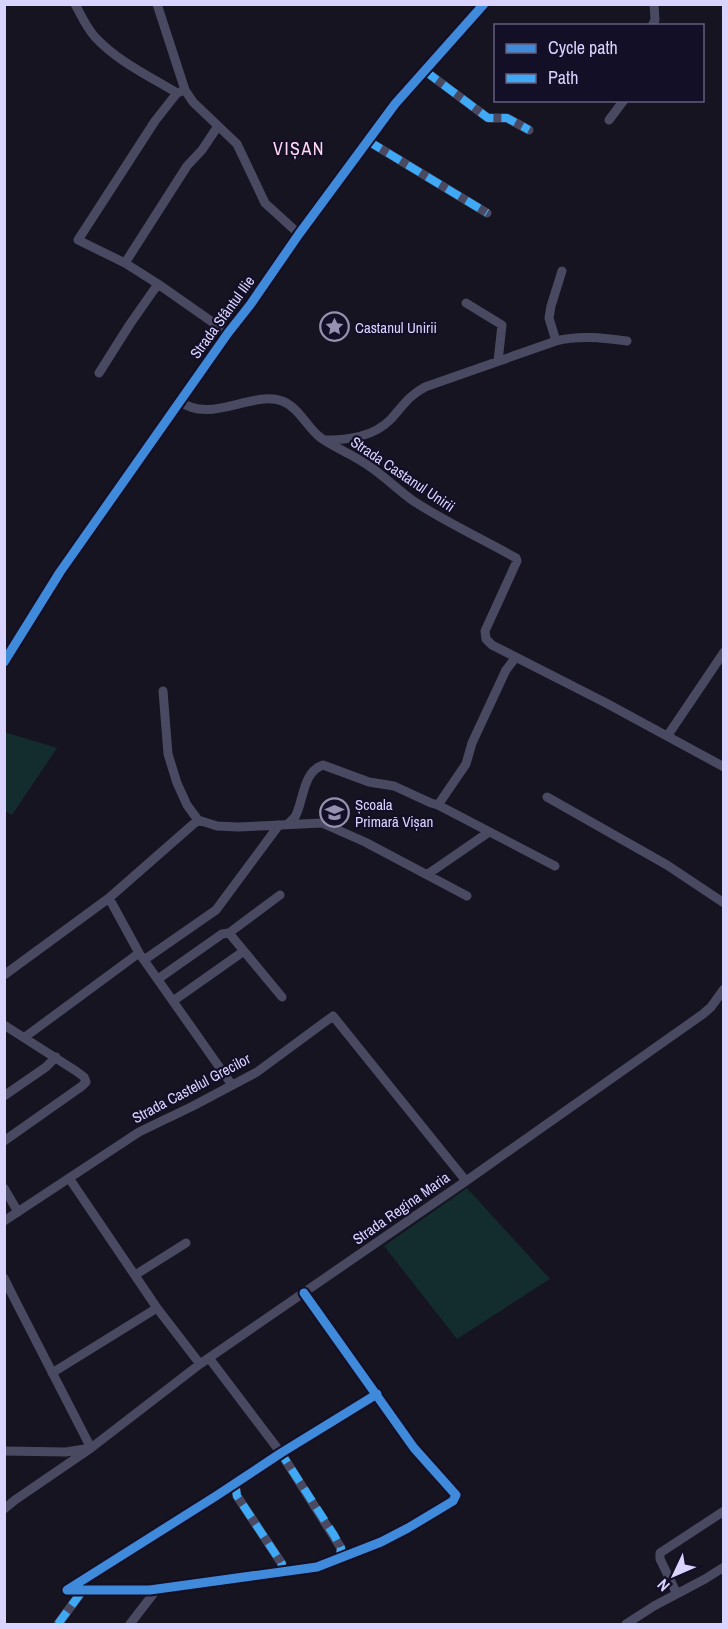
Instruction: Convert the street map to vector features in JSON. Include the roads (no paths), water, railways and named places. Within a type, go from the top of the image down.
[{"type":"street","points":[[75,4],[94,36],[112,53],[181,92],[237,144],[265,203],[299,234]]},
{"type":"street","points":[[157,4],[181,92]]},
{"type":"street","name":"Strada Sfântul Ilie","points":[[4,662],[60,572],[299,234],[395,104],[484,4]]},
{"type":"street","points":[[653,24],[654,4]]},
{"type":"street","points":[[425,70],[488,118],[507,118],[529,130]]},
{"type":"street","points":[[181,92],[155,121],[78,240],[125,263],[228,333]]},
{"type":"street","points":[[609,120],[622,102]]},
{"type":"street","points":[[125,263],[187,166],[202,150],[218,126]]},
{"type":"street","points":[[368,141],[487,213]]},
{"type":"street","points":[[556,341],[549,318],[562,272]]},
{"type":"street","points":[[99,373],[158,284]]},
{"type":"street","points":[[466,303],[502,325],[498,361]]},
{"type":"street","points":[[324,440],[338,440],[370,434],[386,424],[412,394],[425,387],[556,341],[595,337],[627,341]]},
{"type":"street","name":"Strada Castanul Unirii","points":[[180,401],[194,408],[208,409],[261,399],[279,400],[291,405],[316,435],[369,465],[410,498],[445,520],[516,558],[517,561],[487,624],[484,635],[492,645],[723,766]]},
{"type":"street","points":[[669,737],[670,732],[723,652]]},
{"type":"street","points":[[438,805],[466,764],[472,743],[506,670],[516,657]]},
{"type":"street","points":[[163,691],[168,754],[177,783],[187,805],[198,820],[217,826],[238,827],[322,823],[365,842],[467,896]]},
{"type":"street","points":[[25,1036],[216,910],[284,825],[295,816],[309,777],[319,766],[323,765],[369,782],[393,786],[438,805],[555,866]]},
{"type":"street","points":[[547,797],[667,865],[723,903]]},
{"type":"street","points":[[4,975],[109,898],[198,820]]},
{"type":"street","points":[[428,874],[489,832]]},
{"type":"street","points":[[158,979],[222,934],[229,933],[280,895]]},
{"type":"street","points":[[109,898],[142,957],[232,1085]]},
{"type":"street","points":[[229,933],[282,997]]},
{"type":"street","points":[[173,1001],[244,951]]},
{"type":"street","name":"Strada Regina Maria","points":[[4,1451],[66,1452],[91,1448],[209,1358],[703,1014],[711,1007],[723,989]]},
{"type":"street","name":"Strada Castelul Grecilor","points":[[4,1221],[139,1132],[193,1107],[257,1072],[333,1016],[466,1181]]},
{"type":"street","points":[[4,1025],[25,1036],[86,1080],[85,1084],[4,1141]]},
{"type":"street","points":[[4,1096],[46,1067],[56,1057]]},
{"type":"street","points":[[69,1178],[157,1308],[201,1364]]},
{"type":"street","points":[[4,1188],[18,1212]]},
{"type":"street","points":[[135,1275],[186,1243]]},
{"type":"street","points":[[4,1278],[91,1448],[4,1509]]},
{"type":"street","points":[[304,1293],[377,1394],[414,1448],[456,1495],[453,1501],[381,1542],[317,1567],[158,1589],[67,1590],[377,1394]]},
{"type":"street","points":[[52,1373],[157,1308]]},
{"type":"street","points":[[209,1358],[281,1453],[341,1548],[340,1557]]},
{"type":"street","points":[[235,1484],[237,1496],[282,1564],[280,1572]]},
{"type":"street","points":[[677,1594],[660,1559],[660,1553],[723,1510]]},
{"type":"street","points":[[626,1624],[723,1567]]},
{"type":"street","points":[[130,1624],[158,1589]]},
{"type":"street","points":[[58,1624],[83,1590]]},
{"type":"place","name":"Castanul Unirii","points":[[334,327]]},
{"type":"place","name":"Școala Primară Vișan","points":[[334,813]]},
{"type":"district","name":"VIȘAN","points":[[299,148]]}]
